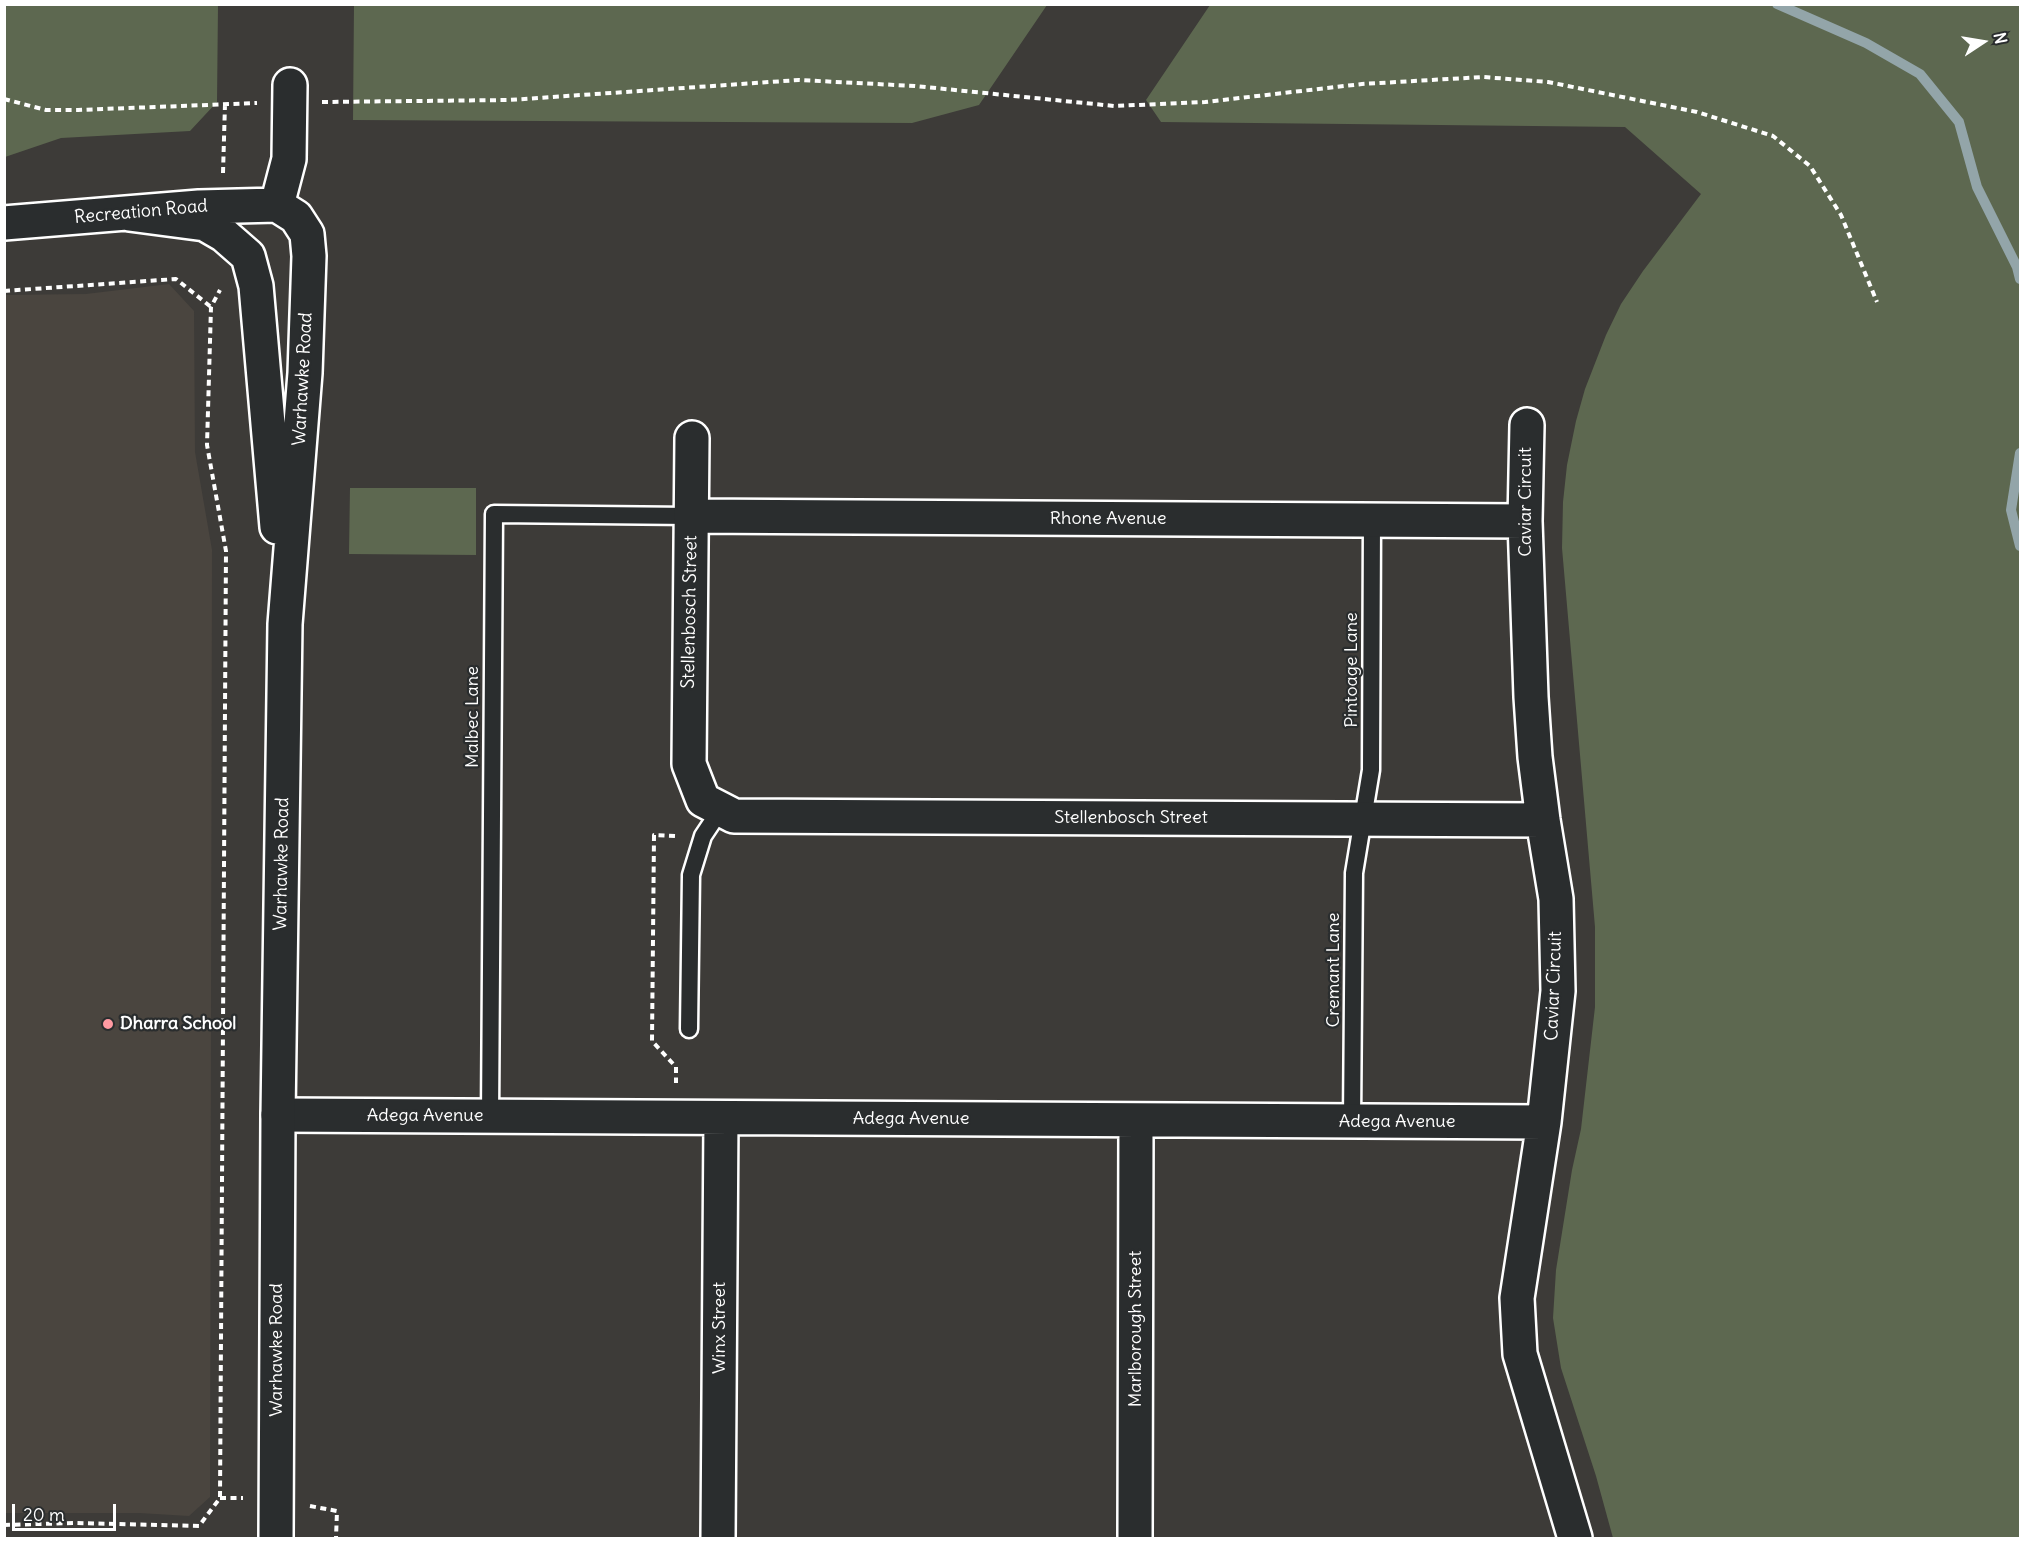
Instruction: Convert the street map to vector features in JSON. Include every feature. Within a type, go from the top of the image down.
[{"type":"street","points":[[277,205],[289,159],[290,94]]},
{"type":"street","name":"Recreation Road","points":[[4,223],[223,206],[277,205]]},
{"type":"street","name":"Warhawke Road","points":[[276,1539],[278,1115],[285,624],[305,373],[309,256],[307,234],[296,217],[277,205]]},
{"type":"street","points":[[129,214],[205,224],[224,235],[248,256],[256,286],[285,624]]},
{"type":"street","name":"Caviar Circuit","points":[[1527,425],[1526,521],[1530,698],[1543,820],[1556,899],[1558,991],[1544,1122],[1517,1298],[1520,1353],[1575,1539]]},
{"type":"street","name":"Stellenbosch Street","points":[[692,438],[689,764],[703,800],[735,816],[1543,820]]},
{"type":"street","name":"Rhone Avenue","points":[[691,516],[1526,521]]},
{"type":"street","name":"Adega Avenue","points":[[278,1115],[1544,1122]]},
{"type":"street","name":"Winx Street","points":[[718,1539],[721,1118]]},
{"type":"street","name":"Marlborough Street","points":[[1135,1539],[1136,1120]]},
{"type":"lane","name":"Malbec Lane","points":[[490,1117],[494,514],[691,516]]},
{"type":"lane","name":"Pintoage Lane","points":[[1362,819],[1371,770],[1372,520]]},
{"type":"lane","points":[[689,1029],[691,874],[703,836],[721,809]]},
{"type":"lane","name":"Cremant Lane","points":[[1352,1121],[1354,873],[1362,819]]},
{"type":"path","points":[[4,99],[46,110],[225,104],[290,94],[508,100],[799,80],[915,86],[1114,106],[1205,102],[1362,84],[1484,76],[1548,82],[1697,112],[1773,136],[1809,166],[1841,215],[1877,302]]},
{"type":"path","points":[[223,206],[225,104]]},
{"type":"path","points":[[4,291],[176,279],[211,307]]},
{"type":"path","points":[[4,1525],[74,1523],[199,1526],[220,1498],[226,551],[207,445],[211,307],[221,288]]},
{"type":"shaded area","name":"Dharra School","points":[[169,284],[194,311],[195,452],[212,550],[210,1497],[189,1516],[139,1513],[5,1513],[5,295],[86,294]]},
{"type":"green space","points":[[354,4],[1047,5],[979,105],[912,123],[353,120]]},
{"type":"green space","points":[[4,5],[218,5],[217,102],[190,131],[61,138],[5,157]]},
{"type":"green space","points":[[1210,5],[2020,5],[2020,1538],[1613,1538],[1596,1476],[1561,1368],[1553,1318],[1556,1270],[1581,1129],[1595,1007],[1595,927],[1562,548],[1563,502],[1567,465],[1576,421],[1585,389],[1606,335],[1621,304],[1643,271],[1701,194],[1625,127],[1161,122],[1146,100]]},
{"type":"green space","points":[[350,488],[476,488],[476,555],[349,554]]},
{"type":"waterway","points":[[1777,4],[1866,43],[1920,74],[1959,122],[1977,187],[2017,267],[2020,279]]},
{"type":"waterway","points":[[2020,453],[2011,510],[2020,546]]},
{"type":"place","name":"Dharra School","points":[[108,1024]]}]
